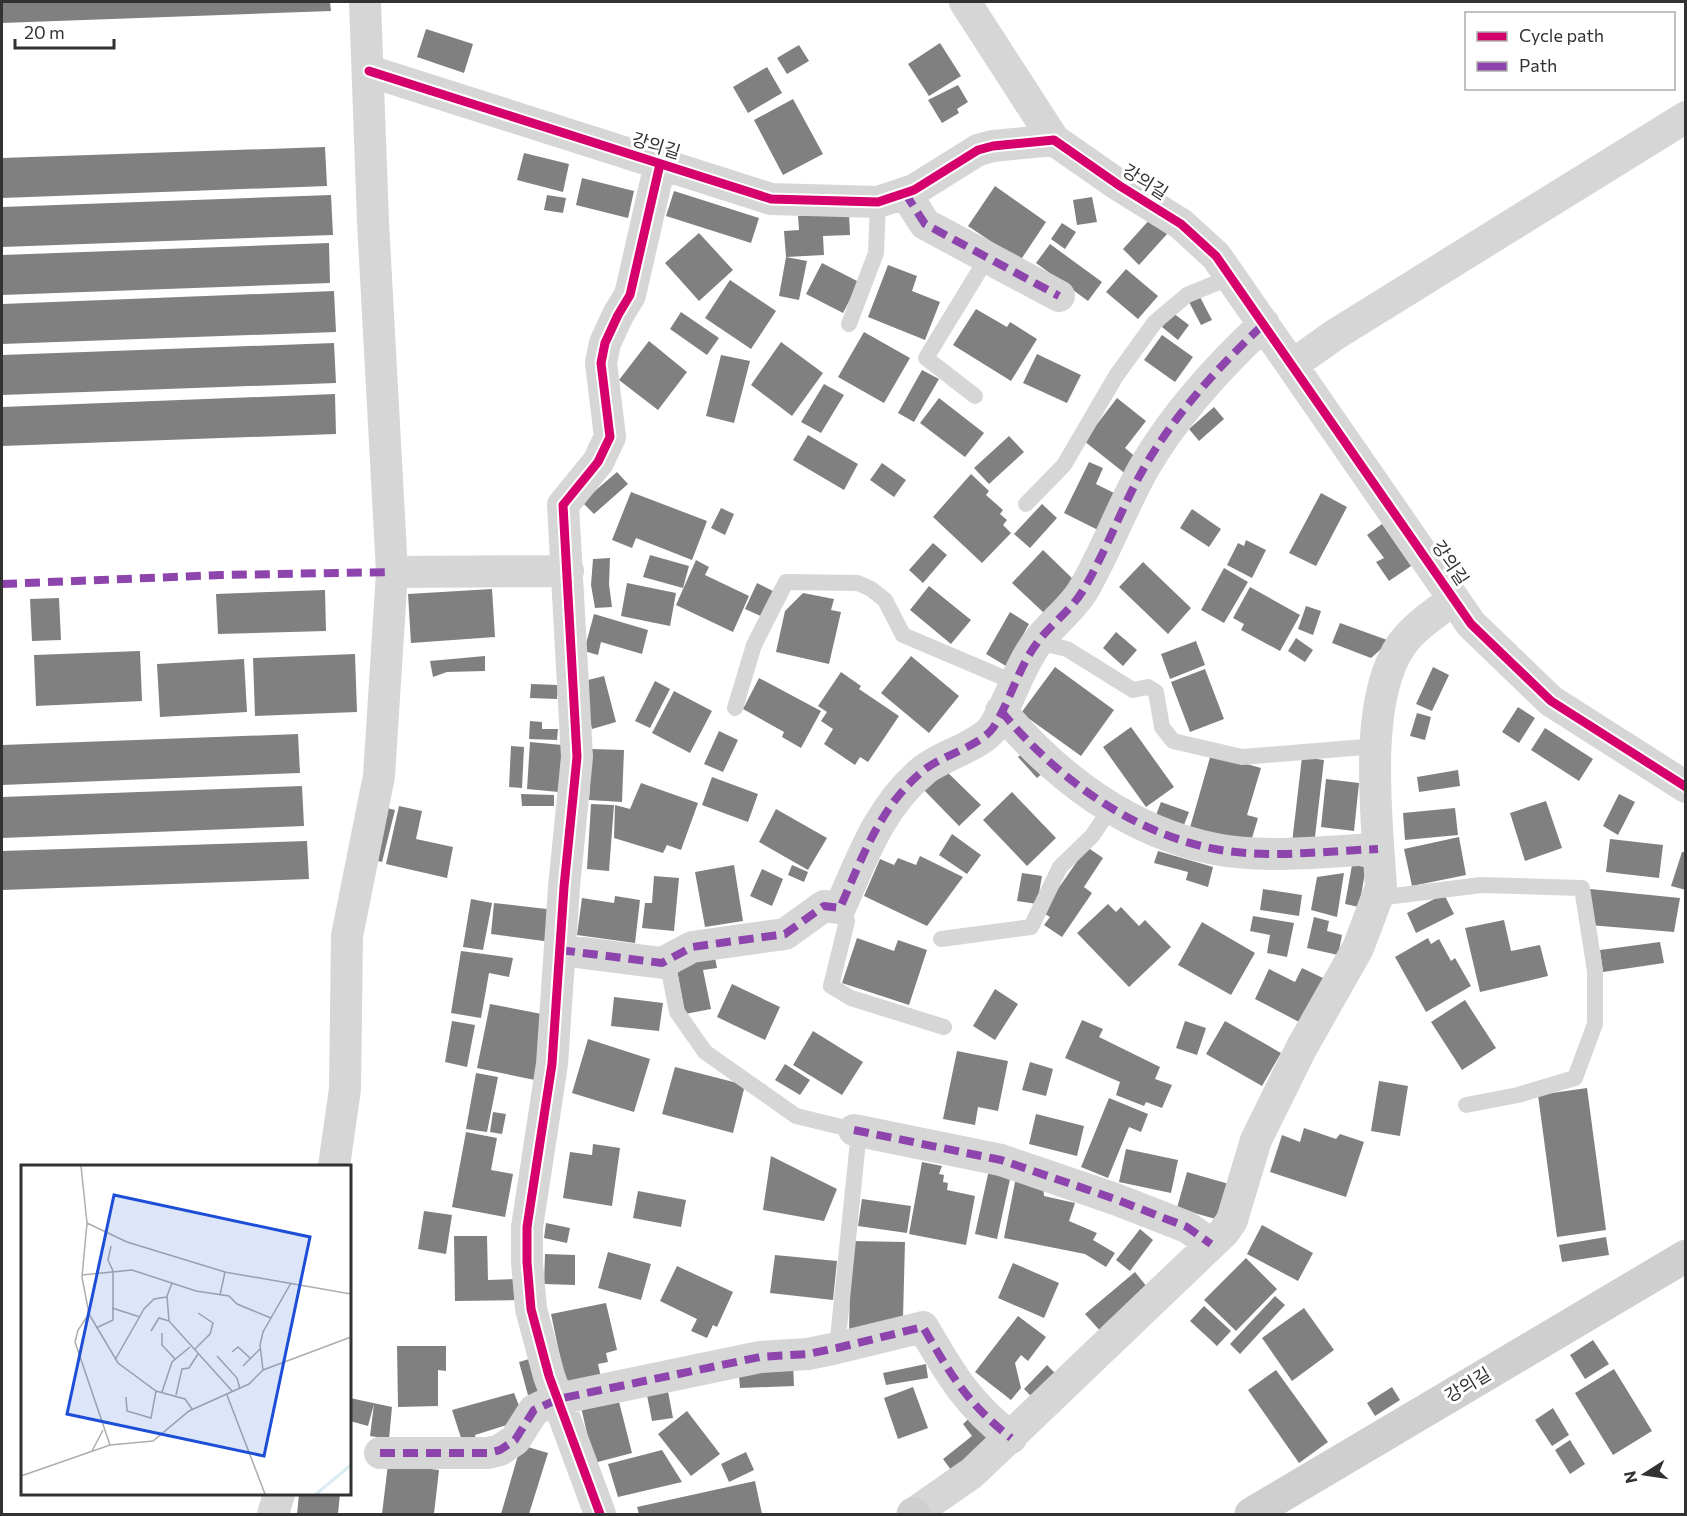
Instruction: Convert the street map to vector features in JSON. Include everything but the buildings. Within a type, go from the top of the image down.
[{"type":"street","points":[[334,1165],[345,1089],[346,936],[379,776],[392,572],[373,222],[365,2]]},
{"type":"street","points":[[965,2],[1054,140],[993,146],[978,150],[891,198],[925,224],[1059,296]]},
{"type":"street","name":"강의길","points":[[369,71],[771,199],[891,198]]},
{"type":"street","points":[[1292,365],[1336,334],[1686,117]]},
{"type":"street","name":"강의길","points":[[1054,140],[1120,186],[1181,224],[1216,256],[1471,624],[1551,701],[1686,787]]},
{"type":"street","points":[[600,1515],[558,1400],[531,1309],[527,1227],[552,1064],[577,757],[563,504],[598,462],[610,437],[601,363],[605,343],[630,295],[660,164]]},
{"type":"street","points":[[560,950],[662,963],[692,947],[785,934],[824,906],[840,908],[875,830],[888,808],[906,785],[926,768],[957,750],[981,740],[992,729],[1038,642],[1081,593],[1146,465],[1173,424],[1232,353],[1264,324]]},
{"type":"street","points":[[392,572],[568,571]]},
{"type":"street","points":[[913,1514],[972,1473],[1011,1438],[1211,1244],[1232,1220],[1256,1140],[1302,1047],[1358,948],[1378,898],[1381,887],[1378,849],[1377,746],[1380,709],[1389,669],[1402,644],[1417,628],[1454,599]]},
{"type":"street","points":[[1001,711],[1026,741],[1053,765],[1111,808],[1137,824],[1215,849],[1248,852],[1378,849]]},
{"type":"street","points":[[857,1131],[1001,1160],[1115,1199],[1187,1227],[1211,1244]]},
{"type":"street","name":"강의길","points":[[1251,1515],[1686,1256]]},
{"type":"street","points":[[380,1453],[494,1452],[515,1440],[534,1410],[558,1400],[750,1359],[837,1348],[922,1327],[957,1386],[986,1418],[1011,1438]]},
{"type":"street","points":[[273,1515],[279,1495]]},
{"type":"lane","points":[[849,324],[876,253],[891,198]]},
{"type":"lane","points":[[975,396],[926,358],[987,258]]},
{"type":"lane","points":[[1026,504],[1064,465],[1116,376],[1155,322],[1187,296],[1232,277]]},
{"type":"lane","points":[[735,708],[754,645],[786,582],[858,583],[865,586],[885,600],[903,635],[1016,682]]},
{"type":"lane","points":[[1038,642],[1066,649],[1133,690],[1148,687],[1156,692],[1161,727],[1173,741],[1242,757],[1377,746]]},
{"type":"lane","points":[[941,939],[1031,927],[1060,867],[1092,836],[1111,808]]},
{"type":"lane","points":[[1378,898],[1481,885],[1582,888],[1594,971],[1595,1024],[1575,1078],[1518,1095],[1466,1105]]},
{"type":"lane","points":[[840,908],[847,921],[831,986],[850,998],[944,1027]]},
{"type":"lane","points":[[667,960],[677,1012],[705,1052],[796,1116],[857,1131],[837,1348]]},
{"type":"marked path","points":[[905,193],[925,224],[1059,296]]},
{"type":"marked path","points":[[560,950],[662,963],[692,947],[785,934],[824,906],[840,908],[874,834],[895,800],[924,770],[979,740],[993,728],[1030,653],[1042,636],[1082,592],[1157,446],[1200,391],[1264,324]]},
{"type":"marked path","points":[[2,584],[222,575],[392,572]]},
{"type":"marked path","points":[[1001,711],[1046,758],[1096,798],[1153,830],[1183,841],[1215,849],[1255,854],[1378,849]]},
{"type":"marked path","points":[[854,1130],[1001,1160],[1115,1199],[1187,1227],[1211,1244]]},
{"type":"marked path","points":[[380,1453],[488,1453],[500,1450],[515,1440],[534,1410],[558,1399],[760,1357],[808,1354],[923,1327],[942,1360],[971,1400],[1011,1438]]},
{"type":"cycle path","points":[[369,71],[771,199],[878,202],[914,190],[978,150],[993,146],[1054,140],[1120,186],[1181,224],[1216,256],[1471,624],[1551,701],[1686,787]]},
{"type":"cycle path","points":[[600,1514],[549,1376],[531,1309],[527,1227],[552,1064],[564,887],[577,757],[563,505],[598,462],[610,437],[601,363],[605,343],[630,295],[660,164]]}]
